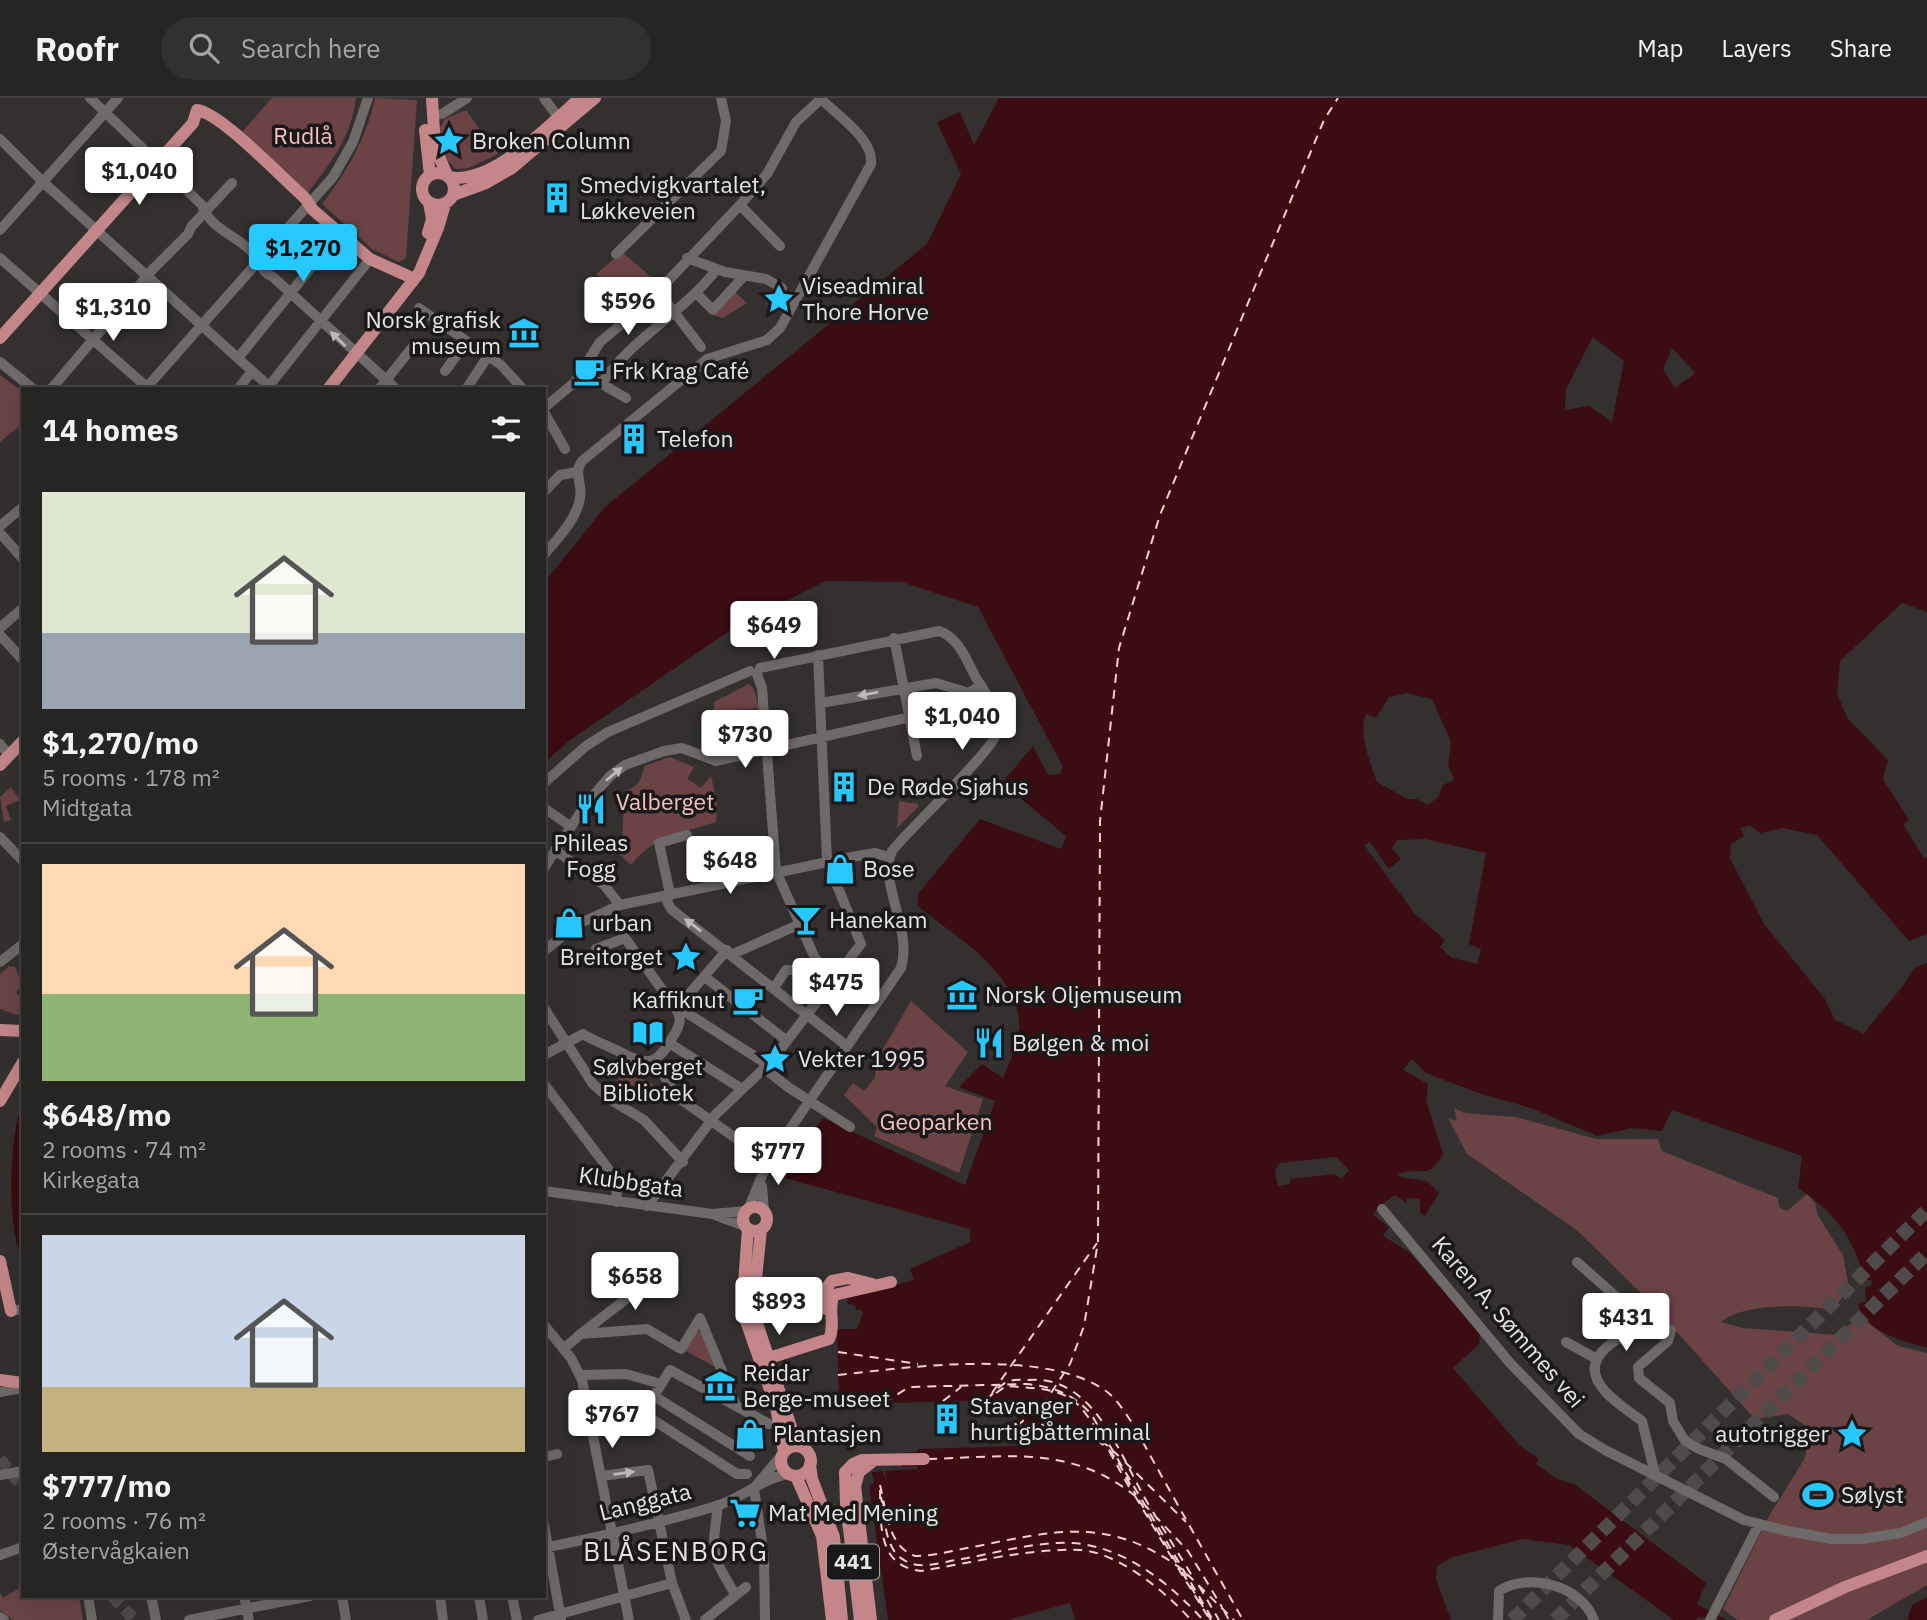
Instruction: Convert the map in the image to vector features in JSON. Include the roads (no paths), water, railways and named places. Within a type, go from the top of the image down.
[{"type":"main road","points":[[400,297],[431,227],[429,203],[422,190],[430,175],[425,136],[425,98]]},
{"type":"main road","points":[[330,387],[422,268],[454,187],[435,147],[432,98]]},
{"type":"main road","points":[[430,175],[469,178],[491,169],[580,98]]},
{"type":"main road","points":[[429,203],[449,200],[512,168],[595,98]]},
{"type":"main road","points":[[0,338],[193,123],[195,104],[222,123],[370,259],[408,276]]},
{"type":"main road","points":[[0,765],[3,752],[21,742]]},
{"type":"main road","points":[[0,1028],[21,1023]]},
{"type":"main road","points":[[0,1028],[21,1031]]},
{"type":"main road","points":[[0,1101],[21,1068]]},
{"type":"main road","points":[[751,1228],[767,1221],[764,1211],[755,1207],[747,1210],[743,1219],[751,1228],[754,1309],[794,1436],[810,1456],[813,1479],[834,1537],[842,1620]]},
{"type":"main road","points":[[751,1228],[743,1297],[745,1318],[776,1407],[782,1467],[792,1475],[822,1536],[832,1620]]},
{"type":"main road","points":[[0,1261],[8,1312]]},
{"type":"main road","points":[[769,1358],[827,1341],[833,1329],[832,1296],[885,1283],[848,1278],[832,1281],[823,1292],[830,1332],[827,1341]]},
{"type":"main road","points":[[0,1380],[21,1385]]},
{"type":"main road","points":[[782,1454],[793,1446],[804,1448]]},
{"type":"main road","name":"441","points":[[860,1620],[846,1504],[844,1480],[847,1469],[857,1462],[924,1459]]},
{"type":"main road","name":"441","points":[[871,1620],[855,1486],[862,1467],[880,1460]]},
{"type":"main road","points":[[792,1475],[805,1473],[810,1464]]},
{"type":"main road","points":[[1775,1620],[1845,1587],[1927,1556]]},
{"type":"street","points":[[90,98],[202,205],[205,212],[234,241],[240,242],[253,254],[261,270],[387,386],[414,345]]},
{"type":"street","points":[[0,230],[118,98]]},
{"type":"street","points":[[148,387],[202,325],[210,320],[212,310],[333,177],[353,142],[368,98]]},
{"type":"street","points":[[442,114],[467,98]]},
{"type":"street","points":[[544,98],[558,117]]},
{"type":"street","points":[[616,254],[721,151],[726,121],[721,98]]},
{"type":"street","points":[[546,408],[568,389],[600,342],[658,291],[740,205],[767,174],[796,122],[821,98],[865,143],[872,159],[869,169],[777,332],[767,340],[704,361],[585,458],[577,472],[579,503],[567,526],[546,552]]},
{"type":"street","points":[[0,139],[43,182],[270,387],[370,259]]},
{"type":"street","points":[[53,387],[148,275],[232,183]]},
{"type":"street","points":[[740,205],[779,246]]},
{"type":"street","points":[[238,358],[339,233]]},
{"type":"street","points":[[0,258],[146,387]]},
{"type":"street","points":[[687,258],[716,270],[766,279],[782,288]]},
{"type":"street","points":[[602,383],[616,361],[697,294],[716,270]]},
{"type":"street","points":[[697,294],[713,310],[744,276]]},
{"type":"street","points":[[658,291],[701,347]]},
{"type":"street","points":[[419,308],[510,373],[521,387]]},
{"type":"street","points":[[445,371],[467,341]]},
{"type":"street","points":[[468,387],[488,356]]},
{"type":"street","points":[[0,362],[31,387]]},
{"type":"street","points":[[240,387],[252,371]]},
{"type":"street","points":[[581,372],[626,398]]},
{"type":"street","points":[[546,414],[565,449]]},
{"type":"street","points":[[546,490],[560,475],[577,472]]},
{"type":"street","points":[[0,526],[21,509]]},
{"type":"street","points":[[0,533],[21,557]]},
{"type":"street","points":[[0,628],[21,610]]},
{"type":"street","points":[[546,781],[586,746],[608,732],[756,671],[929,630],[948,634],[956,641],[998,720],[996,737],[889,857],[905,943],[901,968],[764,1159],[747,1210]]},
{"type":"street","points":[[0,635],[21,658]]},
{"type":"street","points":[[894,638],[917,756]]},
{"type":"street","points":[[647,1206],[683,1162],[710,1122],[766,1067],[861,944],[827,861],[818,655]]},
{"type":"street","points":[[756,671],[762,688],[776,871],[827,985]]},
{"type":"street","points":[[821,703],[936,683],[969,693],[981,685]]},
{"type":"street","points":[[546,865],[570,826],[600,788],[625,765],[681,748],[716,761],[910,717]]},
{"type":"street","points":[[546,809],[570,826]]},
{"type":"street","points":[[687,835],[659,843],[670,907],[847,1046]]},
{"type":"street","points":[[0,837],[21,860]]},
{"type":"street","points":[[0,846],[21,866]]},
{"type":"street","points":[[555,850],[604,885],[620,905]]},
{"type":"street","points":[[546,949],[576,925],[620,905],[652,896],[669,895],[827,861],[876,853],[889,857]]},
{"type":"street","points":[[676,1009],[730,952],[800,924]]},
{"type":"street","points":[[596,949],[620,937],[625,938],[676,1009],[680,1024],[655,1060]]},
{"type":"street","points":[[0,962],[21,946]]},
{"type":"street","points":[[774,988],[786,970],[796,970],[817,960]]},
{"type":"street","points":[[705,977],[787,1041]]},
{"type":"street","points":[[676,1009],[687,1013],[762,1060],[766,1067],[807,1100],[850,1127]]},
{"type":"street","points":[[546,1011],[597,1088],[644,1120],[683,1162]]},
{"type":"street","points":[[546,1054],[584,1035],[634,1060],[655,1060]]},
{"type":"street","points":[[669,1043],[742,1088]]},
{"type":"street","points":[[655,1060],[676,1096],[764,1159]]},
{"type":"street","points":[[546,1087],[616,1180],[617,1202]]},
{"type":"street","points":[[764,1159],[764,1211]]},
{"type":"street","name":"Klubbgata","points":[[546,1191],[712,1214],[751,1228]]},
{"type":"street","name":"Karen A. Sømmes vei","points":[[1381,1209],[1510,1363],[1566,1422],[1605,1450],[1744,1520],[1807,1535],[1861,1539],[1901,1534],[1927,1522]]},
{"type":"street","name":"Klubbgata","points":[[712,1214],[747,1210]]},
{"type":"street","points":[[1577,1262],[1634,1311],[1640,1321],[1629,1333],[1605,1348],[1597,1359],[1601,1388],[1609,1398],[1639,1418],[1644,1426],[1655,1474]]},
{"type":"street","points":[[563,1349],[630,1296],[635,1275]]},
{"type":"street","points":[[578,1335],[647,1329],[681,1349],[700,1318],[736,1405]]},
{"type":"street","points":[[546,1328],[580,1375],[629,1620]]},
{"type":"street","points":[[1671,1330],[1668,1341],[1638,1367],[1639,1378],[1670,1404],[1673,1421],[1685,1441],[1699,1450],[1726,1459],[1774,1497]]},
{"type":"street","points":[[1566,1342],[1597,1359]]},
{"type":"street","points":[[592,1426],[638,1422],[670,1370],[769,1424]]},
{"type":"street","points":[[580,1375],[626,1374],[661,1384]]},
{"type":"street","points":[[0,1392],[21,1387]]},
{"type":"street","points":[[654,1396],[750,1456]]},
{"type":"street","points":[[644,1414],[737,1474],[747,1474]]},
{"type":"street","points":[[546,1457],[557,1454]]},
{"type":"street","name":"Langgata","points":[[754,1489],[761,1476],[782,1454]]},
{"type":"street","points":[[601,1476],[648,1470],[672,1583],[686,1620]]},
{"type":"street","points":[[0,1475],[21,1471]]},
{"type":"street","name":"Langgata","points":[[546,1548],[612,1534],[718,1505],[744,1497],[754,1489],[792,1475]]},
{"type":"street","points":[[754,1489],[764,1555],[765,1620]]},
{"type":"street","points":[[718,1505],[713,1537],[714,1560],[735,1594]]},
{"type":"street","points":[[1710,1620],[1759,1524]]},
{"type":"street","points":[[582,1527],[584,1539]]},
{"type":"street","points":[[0,1555],[21,1548]]},
{"type":"street","points":[[546,1548],[560,1617]]},
{"type":"street","points":[[543,1619],[560,1617],[672,1583]]},
{"type":"street","points":[[1498,1620],[1499,1591],[1530,1583],[1563,1589],[1585,1605],[1594,1620]]},
{"type":"street","points":[[705,1620],[746,1587]]},
{"type":"street","points":[[88,1598],[92,1620]]},
{"type":"street","points":[[151,1598],[156,1620]]},
{"type":"street","points":[[189,1620],[248,1614],[303,1598]]},
{"type":"street","points":[[342,1598],[346,1620]]},
{"type":"street","points":[[440,1598],[443,1620]]},
{"type":"street","points":[[479,1598],[483,1620]]},
{"type":"street","points":[[512,1598],[517,1620]]},
{"type":"tunnel","points":[[1512,1620],[1927,1210]]},
{"type":"tunnel","points":[[1555,1620],[1927,1253]]},
{"type":"tunnel","points":[[0,1459],[21,1485]]},
{"type":"tunnel","points":[[114,1598],[135,1620]]},
{"type":"place","name":"Broken Column","points":[[449,141]]},
{"type":"place","name":"Smedvigkvartalet, Løkkeveien","points":[[557,198]]},
{"type":"place","name":"Viseadmiral Thore Horve","points":[[779,299]]},
{"type":"place","name":"Norsk grafisk museum","points":[[524,333]]},
{"type":"place","name":"Frk Krag Café","points":[[589,371]]},
{"type":"place","name":"Telefon","points":[[634,439]]},
{"type":"place","name":"De Røde Sjøhus","points":[[844,787]]},
{"type":"place","name":"Phileas Fogg","points":[[591,809]]},
{"type":"place","name":"Bose","points":[[840,869]]},
{"type":"place","name":"Hanekam","points":[[806,920]]},
{"type":"place","name":"urban","points":[[569,923]]},
{"type":"place","name":"Breitorget","points":[[686,957]]},
{"type":"place","name":"Norsk Oljemuseum","points":[[962,995]]},
{"type":"place","name":"Kaffiknut","points":[[748,1000]]},
{"type":"place","name":"Sølvberget Bibliotek","points":[[648,1033]]},
{"type":"place","name":"Bølgen & moi","points":[[989,1043]]},
{"type":"place","name":"Vekter 1995","points":[[775,1059]]},
{"type":"place","name":"Reidar Berge-museet","points":[[720,1386]]},
{"type":"place","name":"Stavanger hurtigbåtterminal","points":[[947,1419]]},
{"type":"place","name":"Plantasjen","points":[[750,1434]]},
{"type":"place","name":"autotrigger","points":[[1852,1434]]},
{"type":"place","name":"Sølyst","points":[[1818,1495]]},
{"type":"place","name":"Mat Med Mening","points":[[745,1513]]},
{"type":"district","name":"BLÅSENBORG","points":[[676,1552]]},
{"type":"park label","name":"Rudlå","points":[[303,136]]},
{"type":"park label","name":"Valberget","points":[[665,802]]},
{"type":"park label","name":"Geoparken","points":[[936,1122]]}]
